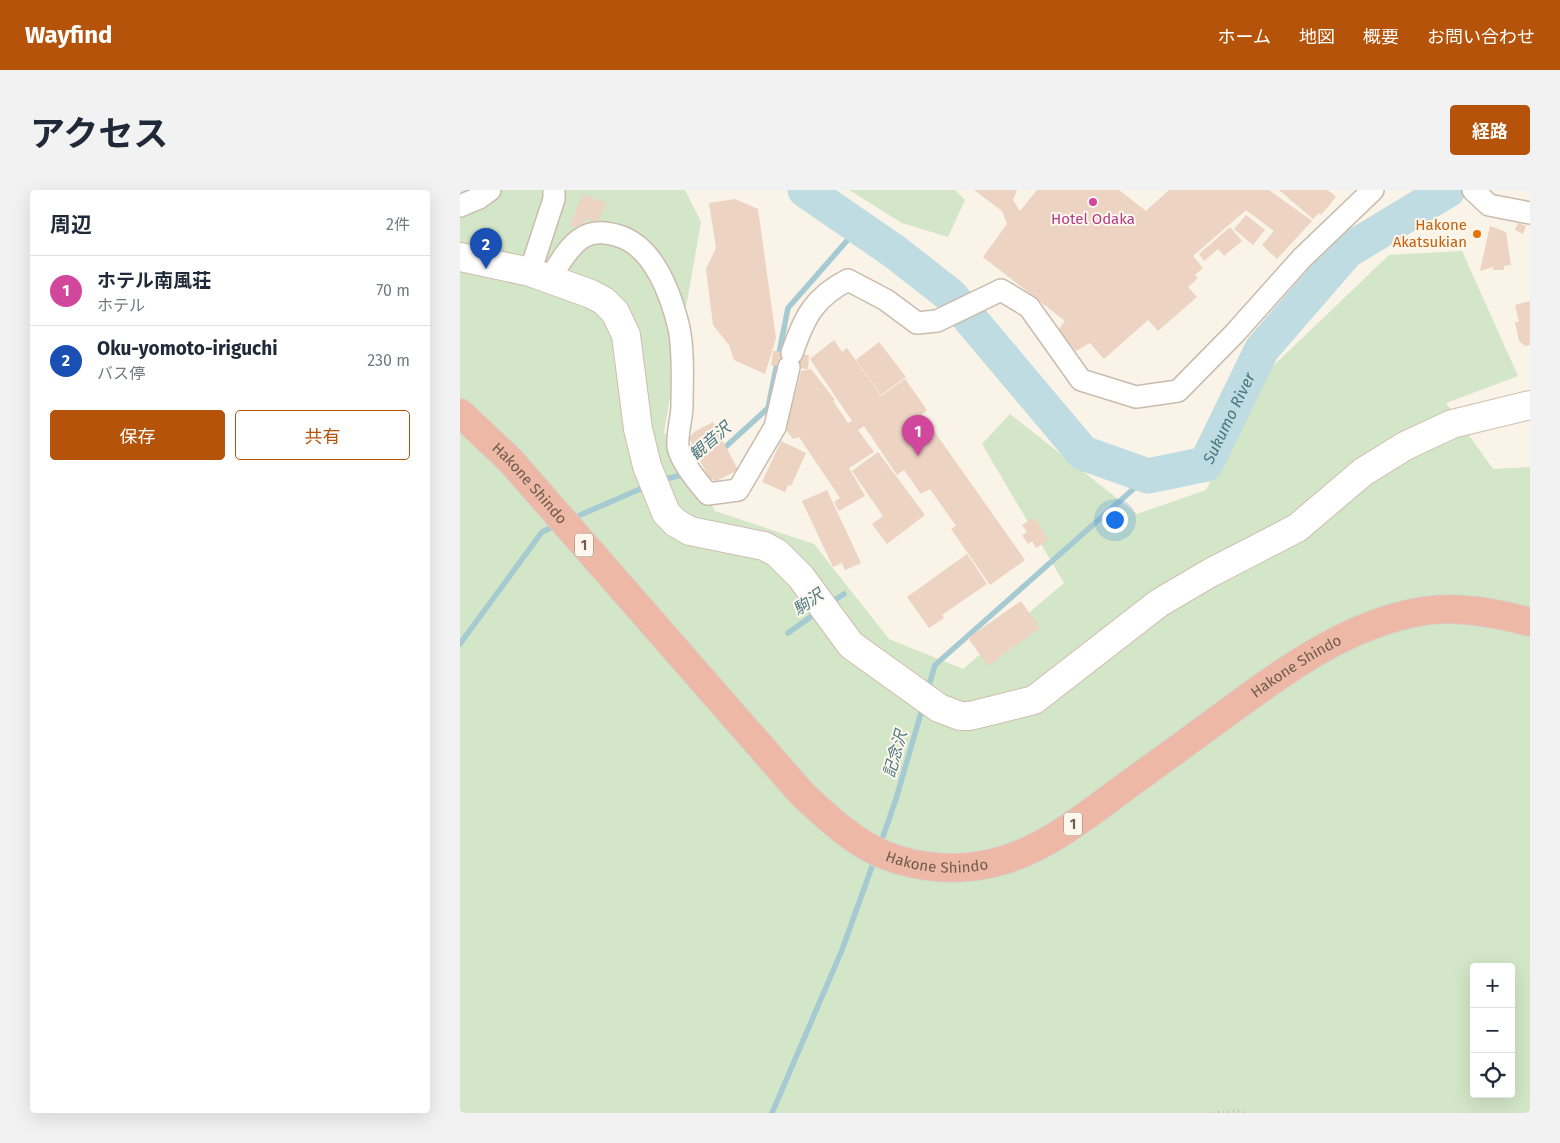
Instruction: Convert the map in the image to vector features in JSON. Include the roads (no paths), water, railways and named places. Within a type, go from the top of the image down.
[{"type":"highway","name":"Hakone Shindo","points":[[460,413],[510,460],[785,775],[831,820],[857,840],[882,854],[918,864],[952,868],[975,867],[1004,860],[1052,838],[1097,808],[1279,675],[1353,633],[1393,618],[1439,610],[1472,610],[1530,622]]},
{"type":"main road","points":[[460,257],[540,275],[591,294],[604,301],[614,312],[626,336],[638,430],[647,466],[666,513],[676,523],[690,531],[764,546],[777,553],[811,591],[832,622],[851,645],[904,686],[939,708],[960,716],[970,716],[1034,700],[1159,603],[1210,573],[1297,528],[1363,472],[1405,446],[1452,424],[1530,405]]},
{"type":"street","points":[[460,206],[479,198],[490,190]]},
{"type":"street","points":[[540,275],[554,190]]},
{"type":"street","points":[[540,275],[573,243],[584,235],[597,232],[627,238],[649,258],[661,278],[679,329],[682,370],[678,448],[695,479],[708,494],[738,490],[775,427],[790,360],[804,320],[828,290],[848,280],[886,300],[918,323],[936,321],[1001,290],[1029,307],[1081,380],[1136,397],[1178,391],[1235,333],[1302,258],[1373,190]]},
{"type":"street","points":[[1473,190],[1489,205],[1530,213]]},
{"type":"waterway","name":"Sukumo River","points":[[805,190],[895,252],[950,295],[1083,453],[1148,476],[1206,464],[1262,349],[1347,251],[1448,190]]},
{"type":"waterway","name":"観音沢","points":[[721,451],[768,408],[788,308],[859,227]]},
{"type":"waterway","name":"観音沢","points":[[660,480],[687,474]]},
{"type":"waterway","name":"記念沢","points":[[927,692],[935,665],[1148,476]]},
{"type":"waterway","name":"観音沢","points":[[571,519],[647,486]]},
{"type":"waterway","name":"観音沢","points":[[460,644],[542,532],[557,525]]},
{"type":"waterway","name":"駒沢","points":[[830,603],[844,594]]},
{"type":"waterway","name":"駒沢","points":[[788,633],[819,611]]},
{"type":"waterway","name":"記念沢","points":[[880,845],[896,799],[923,706]]},
{"type":"waterway","name":"記念沢","points":[[772,1113],[842,950],[875,858]]},
{"type":"place","name":"Hotel Odaka","points":[[1093,202]]},
{"type":"place","name":"Hakone Akatsukian","points":[[1477,234]]},
{"type":"place","name":"Oku-yomoto-iriguchi","points":[[486,269]]},
{"type":"place","name":"ホテル南風荘","points":[[918,456]]}]
